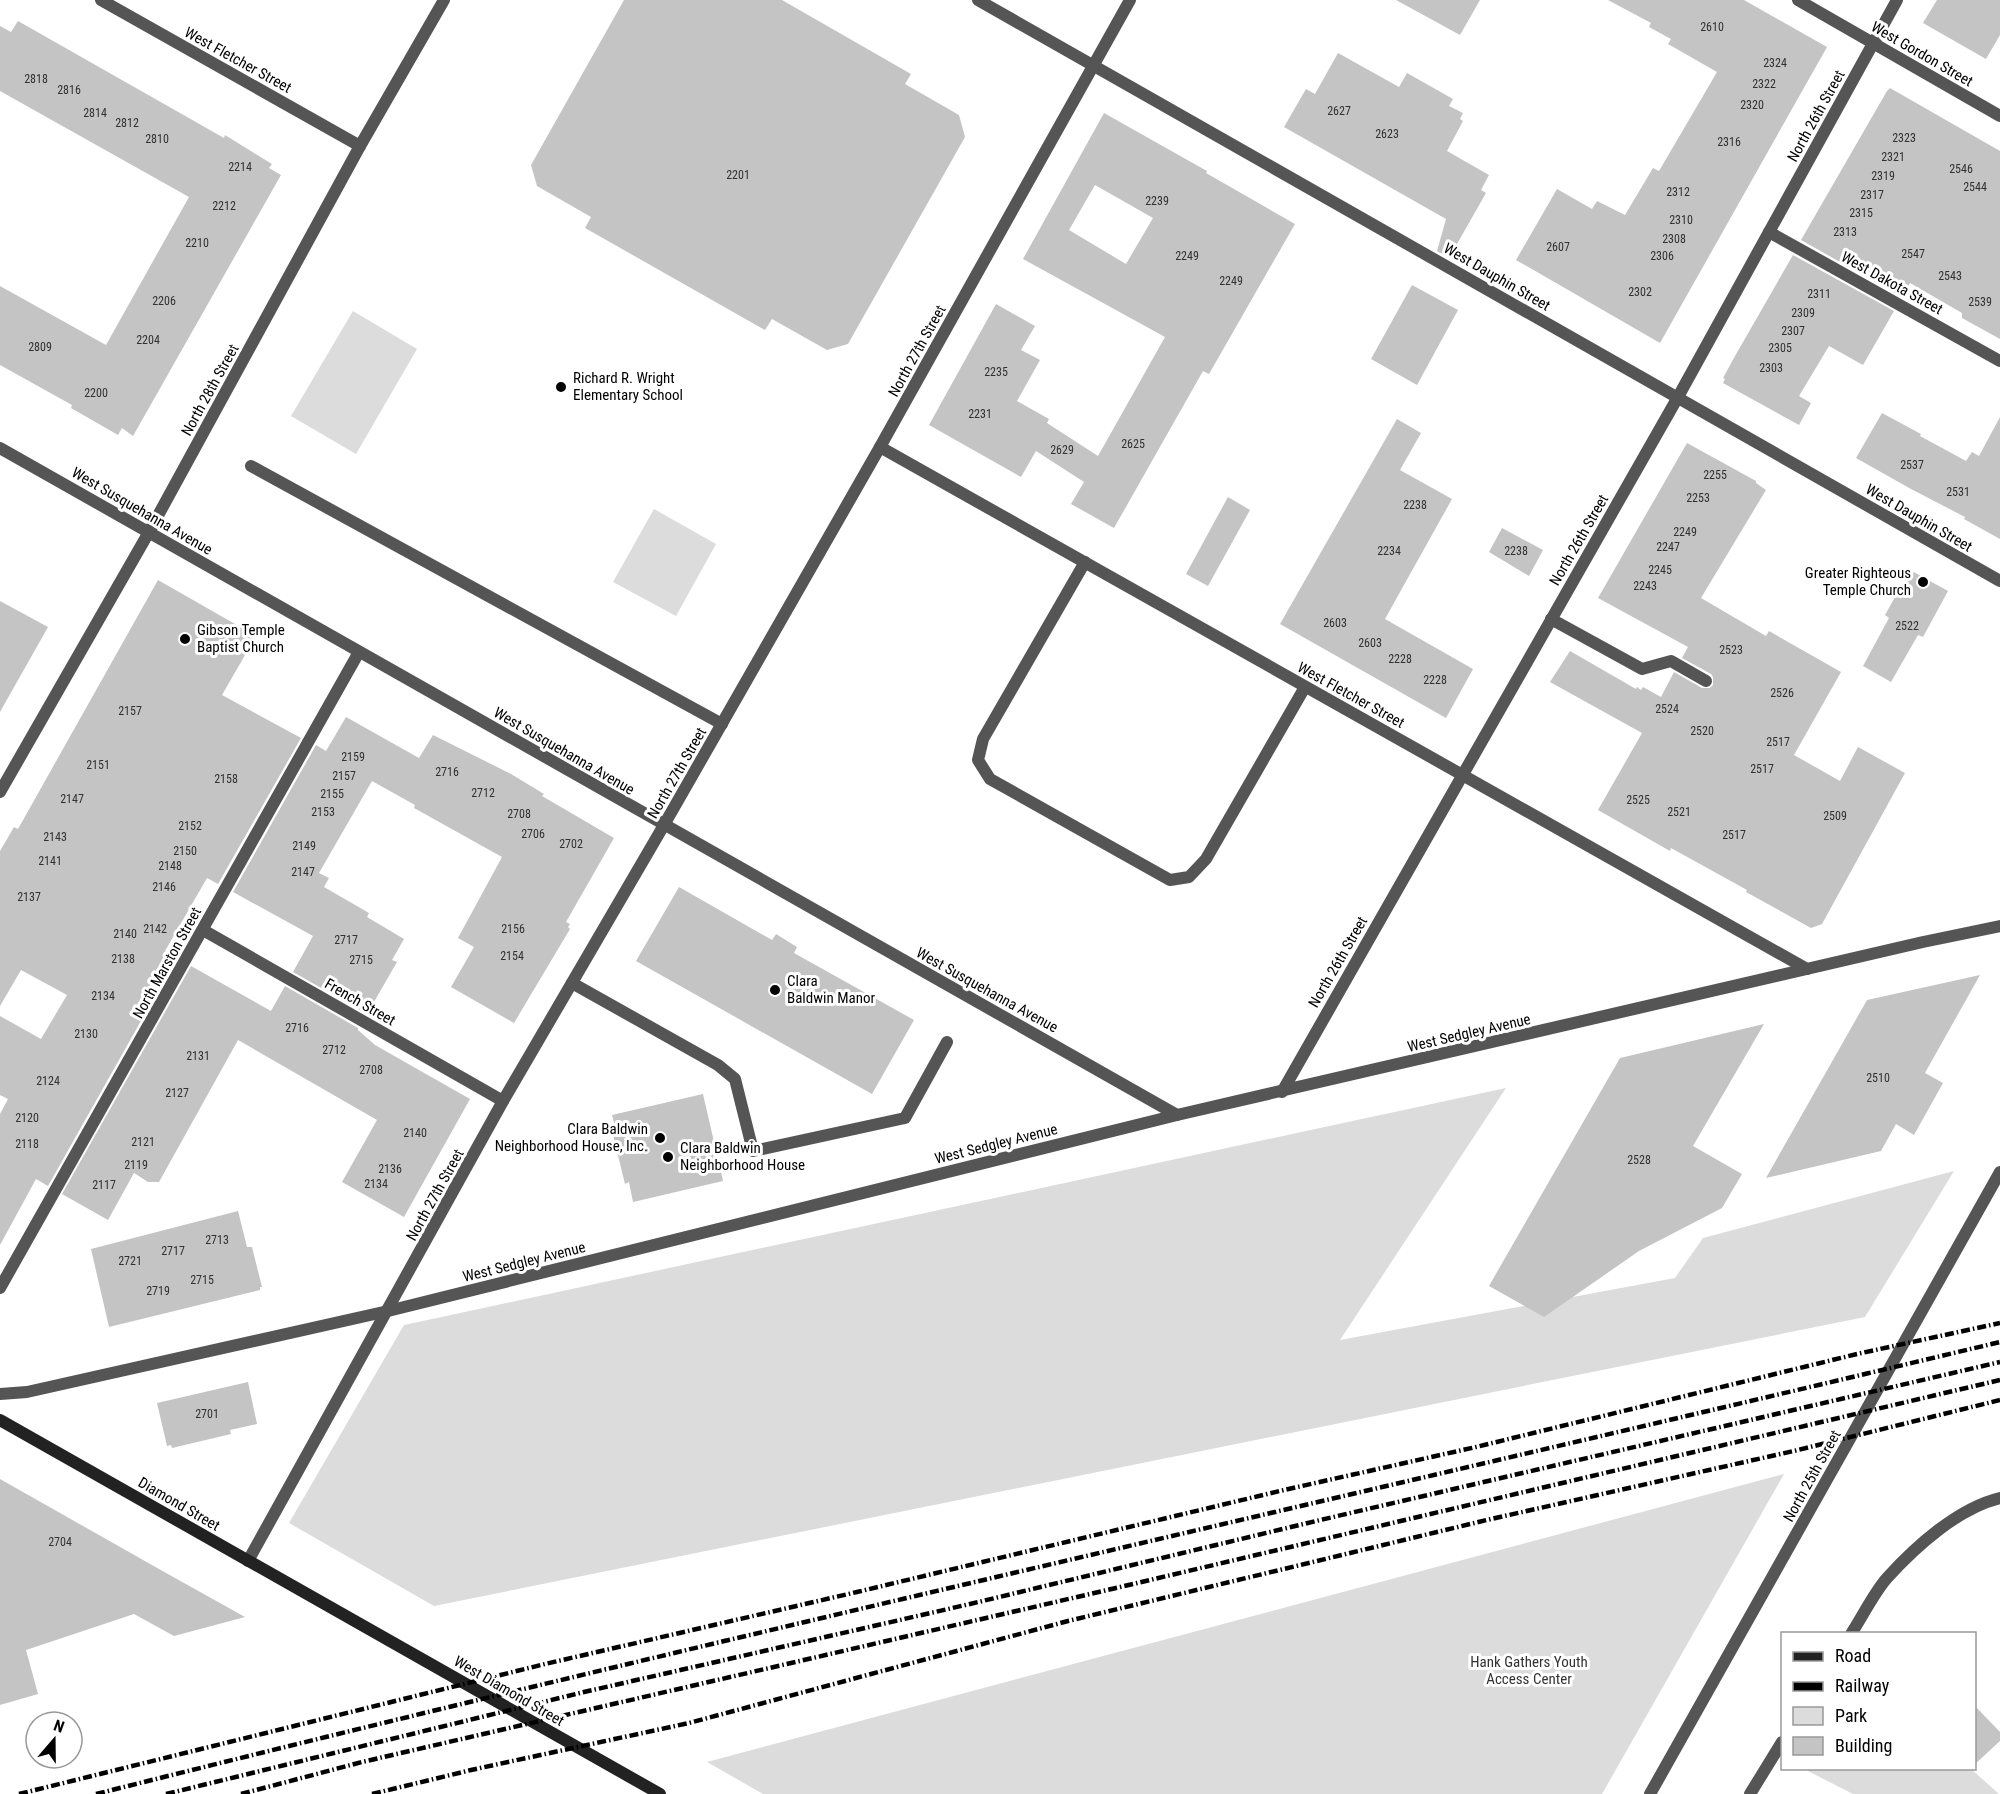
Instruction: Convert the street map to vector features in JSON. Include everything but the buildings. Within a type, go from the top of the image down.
[{"type":"main road","name":"Diamond Street","points":[[0,1420],[344,1615]]},
{"type":"main road","name":"West Diamond Street","points":[[344,1615],[659,1793]]},
{"type":"street","name":"West Fletcher Street","points":[[102,0],[360,146]]},
{"type":"street","name":"North 28th Street","points":[[0,792],[149,532],[360,146],[444,0]]},
{"type":"street","name":"West Dauphin Street","points":[[978,0],[2000,581]]},
{"type":"street","name":"North 27th Street","points":[[248,1561],[503,1101],[880,447],[1130,0]]},
{"type":"street","name":"West Gordon Street","points":[[1798,0],[2000,116]]},
{"type":"street","name":"North 26th Street","points":[[1282,1092],[1678,397],[1897,0]]},
{"type":"street","name":"West Dakota Street","points":[[1769,232],[2000,361]]},
{"type":"street","name":"West Fletcher Street","points":[[880,447],[1807,969]]},
{"type":"street","name":"West Susquehanna Avenue","points":[[0,448],[1178,1114]]},
{"type":"street","points":[[251,466],[722,724]]},
{"type":"street","points":[[1085,562],[983,739],[978,760],[990,779],[1170,880],[1189,877],[1206,859],[1305,687]]},
{"type":"street","points":[[1551,619],[1642,669],[1671,661],[1706,681]]},
{"type":"street","name":"North Marston Street","points":[[0,1288],[359,652]]},
{"type":"street","name":"West Sedgley Avenue","points":[[0,1394],[27,1392],[388,1311],[1178,1114],[2000,926]]},
{"type":"street","name":"French Street","points":[[202,930],[503,1101]]},
{"type":"street","points":[[572,982],[718,1065],[735,1079],[753,1151],[905,1119],[947,1042]]},
{"type":"street","name":"North 25th Street","points":[[1650,1794],[2000,1172]]},
{"type":"street","points":[[1852,1632],[1886,1580],[1932,1534],[1983,1502],[2000,1498]]},
{"type":"street","points":[[1750,1794],[1781,1744]]},
{"type":"green space","points":[[353,311],[417,349],[356,454],[291,416]]},
{"type":"green space","points":[[654,509],[716,544],[676,616],[613,582]]},
{"type":"green space","points":[[1506,1088],[1340,1340],[1675,1278],[1703,1238],[1954,1171],[1865,1317],[434,1606],[289,1523],[404,1325]]},
{"type":"green space","name":"Hank Gathers Youth Access Center","points":[[1784,1474],[1602,1794],[763,1794],[707,1762]]},
{"type":"green space","points":[[1806,1770],[1972,1770],[1999,1794],[1853,1794]]},
{"type":"railway","points":[[19,1794],[545,1664],[1476,1447],[1857,1354],[2000,1323]]},
{"type":"railway","points":[[96,1794],[809,1621],[2000,1342]]},
{"type":"railway","points":[[166,1794],[584,1692],[970,1604],[2000,1362]]},
{"type":"railway","points":[[241,1794],[362,1762],[2000,1380]]},
{"type":"railway","points":[[372,1794],[689,1723],[1068,1621],[1491,1519],[1798,1450],[2000,1400]]},
{"type":"place","name":"Richard R. Wright Elementary School","points":[[561,387]]},
{"type":"place","name":"Greater Righteous Temple Church","points":[[1923,582]]},
{"type":"place","name":"Gibson Temple Baptist Church","points":[[185,639]]},
{"type":"place","name":"Clara Baldwin Manor","points":[[775,990]]},
{"type":"place","name":"Clara Baldwin Neighborhood House, Inc.","points":[[660,1138]]},
{"type":"place","name":"Clara Baldwin Neighborhood House","points":[[668,1157]]}]
